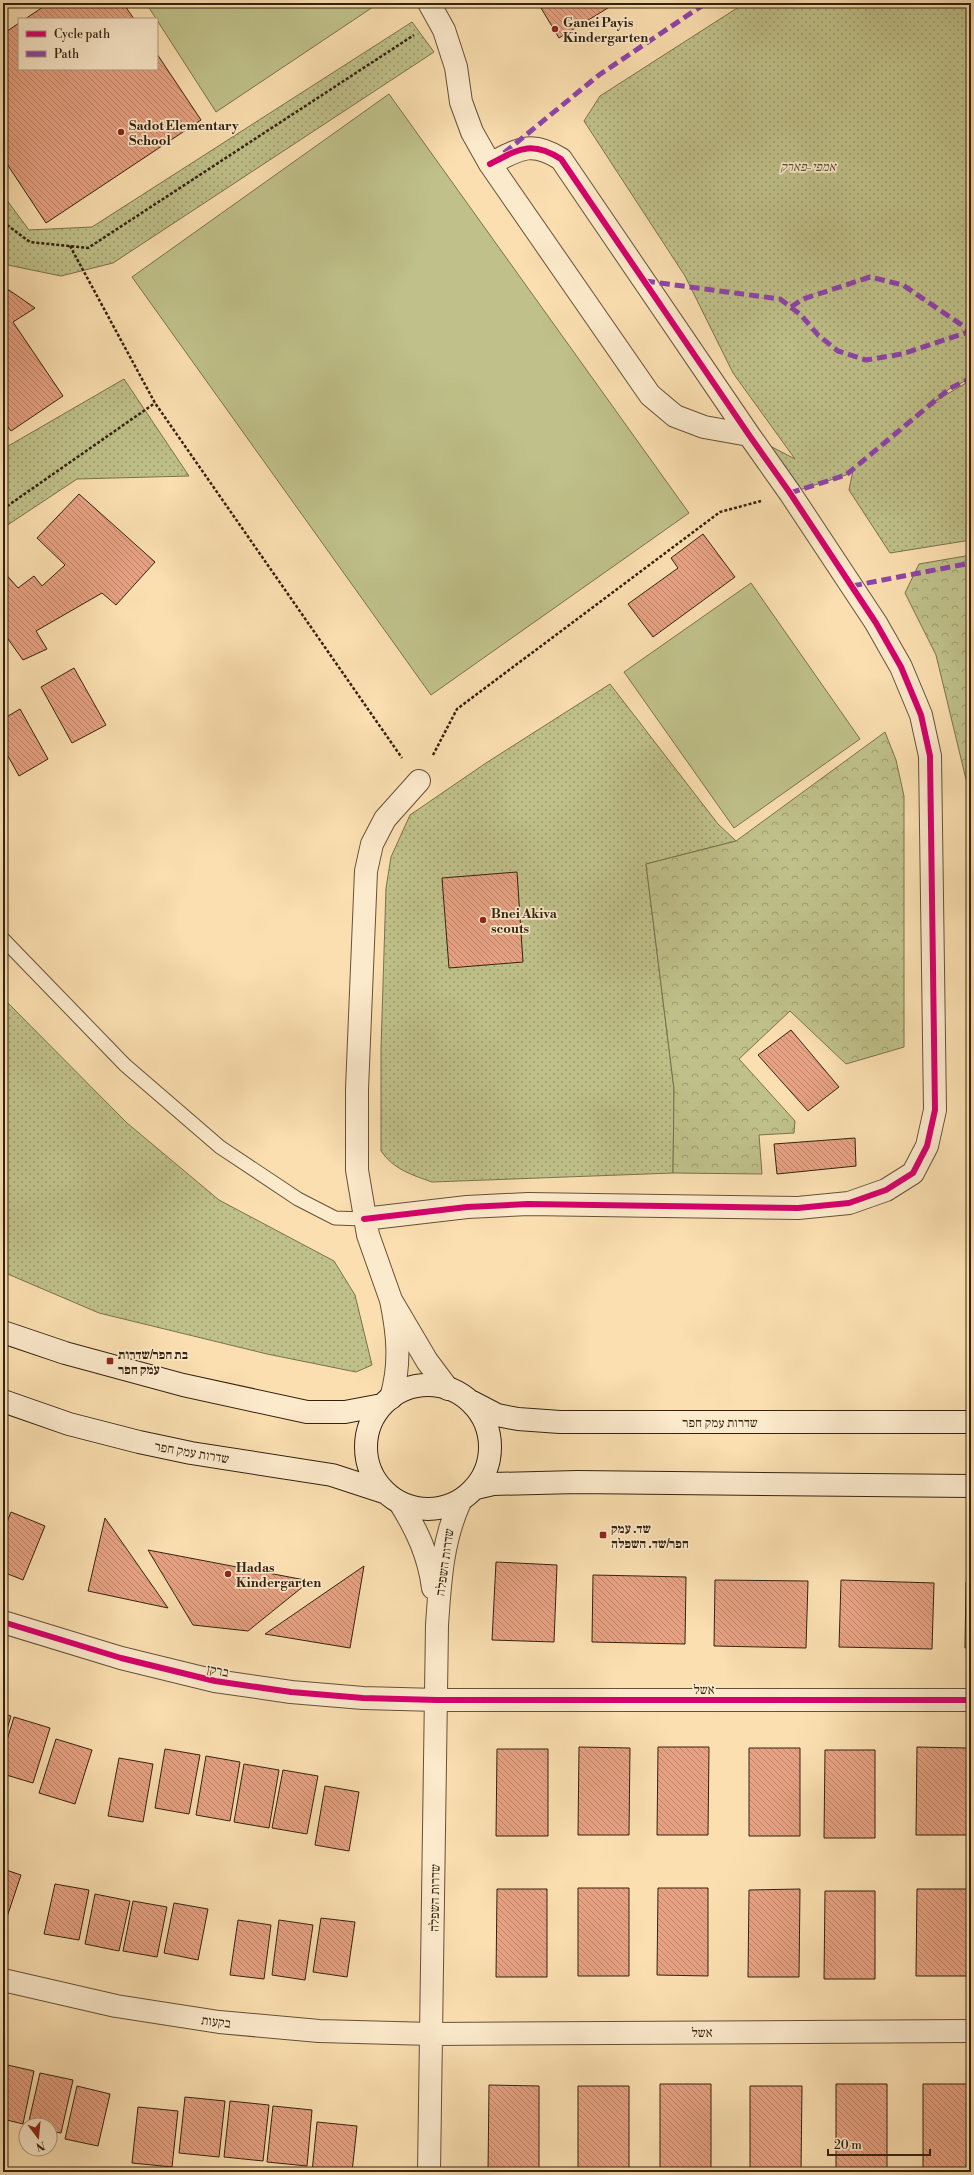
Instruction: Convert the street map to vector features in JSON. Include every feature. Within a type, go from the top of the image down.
[{"type":"street","points":[[434,11],[456,67],[461,102],[472,132],[490,164],[650,395],[675,416],[704,427],[749,435]]},
{"type":"street","points":[[364,1220],[467,1207],[528,1204],[798,1208],[849,1203],[886,1190],[913,1173],[927,1146],[935,1110],[930,756],[921,715],[901,667],[872,616],[790,493],[561,159],[545,150],[528,148],[490,164]]},
{"type":"street","points":[[419,782],[385,819],[372,844],[366,871],[357,1089],[356,1170],[364,1220],[391,1300],[398,1332],[398,1365],[386,1402],[372,1420],[366,1439],[366,1458],[372,1476],[392,1498],[420,1509],[439,1509],[493,1484],[577,1482],[971,1486]]},
{"type":"street","points":[[391,1300],[427,1361],[448,1388]]},
{"type":"street","points":[[3,1332],[65,1353],[176,1383],[307,1412],[345,1412],[386,1402],[413,1387],[433,1385],[448,1388],[464,1395],[472,1402],[486,1422],[490,1434],[491,1452],[487,1470],[468,1495]]},
{"type":"street","name":"שדרות עמק חפר","points":[[3,1401],[69,1424],[139,1442],[192,1453],[332,1475],[392,1498]]},
{"type":"street","name":"שדרות עמק חפר","points":[[472,1402],[498,1415],[518,1419],[560,1422],[971,1422]]},
{"type":"street","name":"שדרות השפלה","points":[[429,2172],[437,1625],[441,1564],[450,1523],[468,1495]]},
{"type":"street","name":"שדרות השפלה","points":[[392,1498],[414,1526],[431,1571],[437,1625]]},
{"type":"street","name":"ברקן","points":[[3,1622],[121,1658],[215,1681],[291,1692],[363,1698],[437,1700]]},
{"type":"street","name":"אשל","points":[[437,1700],[971,1700]]},
{"type":"street","name":"בקעות","points":[[3,1980],[116,2006],[219,2022],[320,2031],[432,2034]]},
{"type":"street","name":"אשל","points":[[432,2034],[971,2031]]},
{"type":"lane","points":[[3,938],[125,1065],[220,1148],[298,1199],[335,1218],[364,1220]]},
{"type":"path","points":[[3,222],[30,242],[88,248],[434,11]]},
{"type":"path","points":[[70,246],[155,404],[419,782],[457,709],[720,512],[790,493]]},
{"type":"path","points":[[3,509],[155,404]]},
{"type":"green space","points":[[146,3],[379,3],[216,112],[158,22],[158,18],[156,18]]},
{"type":"green space","name":"אמפי-פארק","points":[[745,3],[971,3],[971,378],[949,389],[934,402],[971,380],[971,540],[890,553],[849,490],[853,470],[846,475],[790,493],[749,435],[795,459],[733,373],[685,276],[584,121],[600,96]]},
{"type":"green space","points":[[412,22],[434,52],[113,263],[61,276],[3,264],[3,195],[29,230],[92,227]]},
{"type":"green space","points":[[389,94],[689,513],[431,695],[132,277]]},
{"type":"green space","points":[[124,379],[189,476],[77,479],[3,528],[3,449]]},
{"type":"green space","points":[[971,555],[971,800],[936,655],[905,593],[919,564]]},
{"type":"green space","points":[[751,583],[860,739],[734,828],[624,672]]},
{"type":"green space","points":[[610,684],[718,824],[736,841],[646,864],[674,1089],[673,1173],[432,1182],[417,1177],[397,1167],[381,1151],[381,1049],[386,888],[391,857],[410,815],[486,763]]},
{"type":"green space","points":[[885,732],[896,760],[904,796],[904,1047],[846,1064],[790,1011],[739,1059],[795,1121],[794,1133],[759,1135],[762,1174],[673,1173],[674,1089],[646,864],[736,841]]},
{"type":"green space","points":[[3,998],[127,1123],[219,1200],[334,1261],[355,1295],[372,1365],[356,1372],[267,1354],[99,1313],[3,1272]]},
{"type":"building","points":[[49,3],[123,3],[133,18],[26,18]]},
{"type":"building","points":[[538,3],[616,3],[559,38]]},
{"type":"building","points":[[18,24],[18,70],[158,70],[158,56],[201,120],[46,223],[3,158],[3,34]]},
{"type":"building","points":[[3,290],[9,290],[35,308],[13,322],[63,396],[11,431],[3,420]]},
{"type":"building","points":[[79,494],[155,562],[116,605],[102,593],[36,631],[47,649],[23,660],[8,639],[3,642],[3,571],[18,588],[34,576],[42,586],[65,565],[37,538]]},
{"type":"building","points":[[703,534],[735,577],[653,637],[628,604],[678,568],[671,558]]},
{"type":"building","points":[[74,668],[106,725],[72,743],[41,687]]},
{"type":"building","points":[[20,709],[48,759],[19,776],[3,747],[3,719]]},
{"type":"building","name":"Bnei Akiva scouts","points":[[517,872],[523,962],[449,968],[442,878]]},
{"type":"building","points":[[791,1030],[839,1087],[808,1111],[758,1055]]},
{"type":"building","points":[[855,1138],[856,1166],[777,1174],[774,1144]]},
{"type":"building","points":[[11,1512],[45,1526],[23,1580],[3,1572],[3,1532]]},
{"type":"building","points":[[105,1518],[168,1608],[88,1591]]},
{"type":"building","points":[[148,1550],[310,1581],[248,1631],[193,1625]]},
{"type":"building","points":[[496,1562],[557,1565],[554,1642],[492,1640]]},
{"type":"building","points":[[364,1566],[350,1648],[265,1634]]},
{"type":"building","points":[[593,1575],[686,1577],[685,1644],[592,1642]]},
{"type":"building","points":[[715,1580],[808,1581],[806,1648],[714,1646]]},
{"type":"building","points":[[841,1580],[934,1583],[932,1649],[839,1647]]},
{"type":"building","points":[[966,1582],[971,1582],[971,1648],[965,1648]]},
{"type":"building","points":[[3,1714],[11,1716],[3,1743]]},
{"type":"building","points":[[14,1717],[50,1728],[33,1783],[3,1774],[3,1753]]},
{"type":"building","points":[[56,1739],[92,1750],[75,1804],[39,1793]]},
{"type":"building","points":[[579,1747],[630,1748],[629,1835],[578,1835]]},
{"type":"building","points":[[658,1747],[709,1747],[708,1835],[657,1835]]},
{"type":"building","points":[[917,1747],[967,1748],[967,1835],[916,1835]]},
{"type":"building","points":[[749,1748],[800,1748],[800,1836],[749,1836]]},
{"type":"building","points":[[165,1749],[200,1755],[189,1814],[155,1808]]},
{"type":"building","points":[[497,1749],[548,1749],[548,1836],[496,1836]]},
{"type":"building","points":[[825,1750],[875,1750],[875,1838],[824,1838]]},
{"type":"building","points":[[206,1756],[240,1762],[230,1821],[196,1815]]},
{"type":"building","points":[[119,1758],[153,1764],[143,1822],[108,1816]]},
{"type":"building","points":[[244,1764],[279,1770],[269,1828],[234,1822]]},
{"type":"building","points":[[283,1770],[318,1776],[307,1834],[272,1828]]},
{"type":"building","points":[[325,1786],[359,1792],[349,1851],[315,1845]]},
{"type":"building","points":[[3,1869],[21,1875],[4,1926],[3,1925]]},
{"type":"building","points":[[55,1884],[89,1890],[79,1940],[44,1934]]},
{"type":"building","points":[[578,1888],[629,1888],[629,1976],[578,1976]]},
{"type":"building","points":[[658,1888],[708,1888],[708,1976],[657,1975]]},
{"type":"building","points":[[497,1889],[547,1889],[547,1977],[496,1977]]},
{"type":"building","points":[[800,1889],[799,1977],[748,1977],[749,1890]]},
{"type":"building","points":[[917,1889],[967,1889],[967,1976],[916,1976]]},
{"type":"building","points":[[825,1891],[875,1891],[875,1979],[824,1979]]},
{"type":"building","points":[[95,1894],[130,1901],[119,1951],[85,1944]]},
{"type":"building","points":[[133,1901],[167,1907],[157,1957],[123,1951]]},
{"type":"building","points":[[174,1903],[208,1909],[198,1960],[164,1953]]},
{"type":"building","points":[[321,1918],[355,1922],[347,1977],[313,1972]]},
{"type":"building","points":[[238,1920],[271,1925],[264,1979],[230,1975]]},
{"type":"building","points":[[279,1920],[313,1925],[305,1980],[272,1975]]},
{"type":"building","points":[[3,2064],[34,2071],[24,2117],[18,2117],[18,2123],[3,2119]]},
{"type":"building","points":[[40,2073],[73,2080],[61,2133],[58,2132],[58,2117],[30,2117]]},
{"type":"building","points":[[660,2084],[711,2084],[711,2172],[660,2171]]},
{"type":"building","points":[[836,2084],[887,2084],[887,2172],[836,2172]]},
{"type":"building","points":[[923,2084],[971,2084],[971,2172],[923,2172]]},
{"type":"building","points":[[489,2085],[539,2086],[539,2172],[488,2172]]},
{"type":"building","points":[[77,2086],[110,2094],[98,2146],[65,2139]]},
{"type":"building","points":[[578,2086],[629,2086],[629,2172],[578,2172]]},
{"type":"building","points":[[750,2086],[802,2086],[801,2172],[750,2172]]},
{"type":"building","points":[[185,2097],[225,2101],[219,2157],[179,2153]]},
{"type":"building","points":[[230,2101],[269,2105],[263,2161],[224,2157]]},
{"type":"building","points":[[273,2106],[312,2110],[307,2166],[267,2162]]},
{"type":"building","points":[[138,2107],[178,2111],[172,2167],[132,2163]]},
{"type":"building","points":[[317,2122],[357,2126],[352,2172],[312,2172]]},
{"type":"marked path","points":[[504,153],[599,75],[706,3]]},
{"type":"marked path","points":[[791,307],[803,299],[870,277],[903,285],[969,330]]},
{"type":"marked path","points":[[645,281],[780,299],[801,315],[818,335],[838,351],[866,360],[902,354],[971,331]]},
{"type":"marked path","points":[[790,493],[846,475],[949,389],[971,378]]},
{"type":"marked path","points":[[852,586],[971,563]]},
{"type":"cycle path","points":[[364,1219],[467,1207],[528,1204],[798,1208],[849,1203],[886,1190],[913,1173],[927,1146],[935,1110],[930,756],[921,715],[901,667],[876,623],[790,493],[561,159],[551,153],[533,148],[517,151],[490,164]]},
{"type":"cycle path","points":[[3,1622],[121,1658],[215,1681],[291,1692],[363,1698],[437,1700],[971,1700]]},
{"type":"place","name":"Ganei Payis Kindergarten","points":[[555,29]]},
{"type":"place","name":"Sadot Elementary School","points":[[121,132]]},
{"type":"place","name":"Bnei Akiva scouts","points":[[483,920]]},
{"type":"place","name":"בת חפר/שדרות עמק חפר","points":[[110,1361]]},
{"type":"place","name":"שד. עמק חפר/שד. השפלה","points":[[603,1535]]},
{"type":"place","name":"Hadas Kindergarten","points":[[228,1574]]}]
